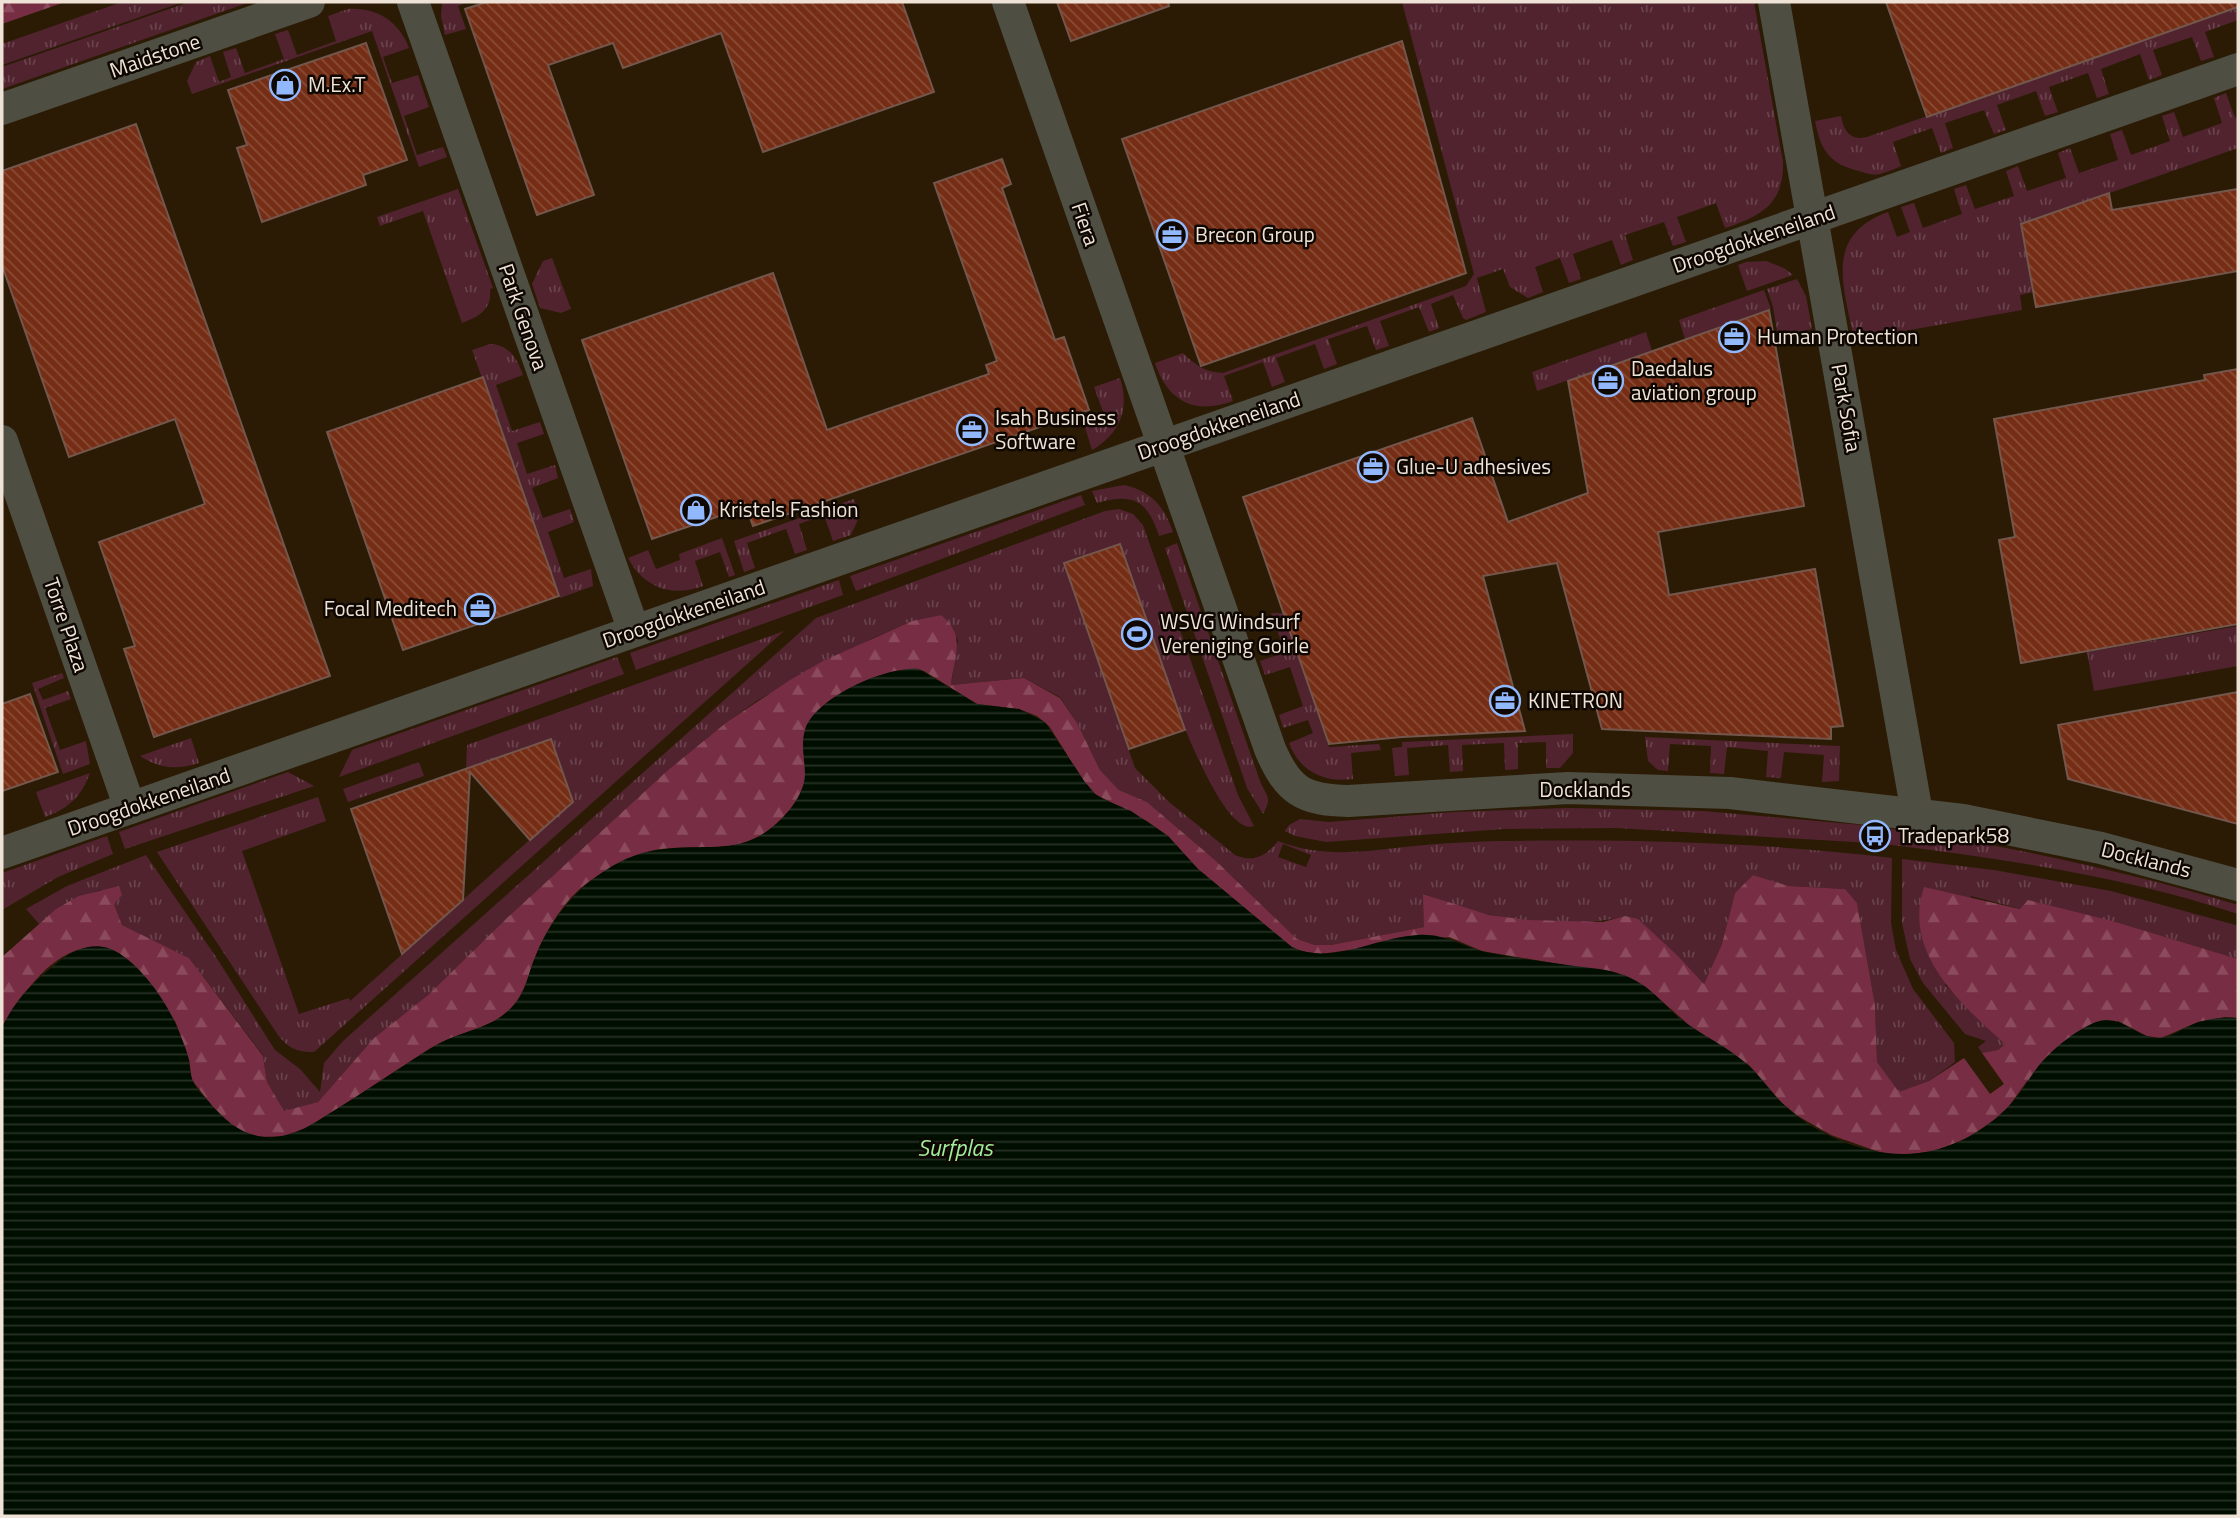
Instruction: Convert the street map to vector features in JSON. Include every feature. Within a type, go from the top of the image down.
[{"type":"street","name":"Maidstone","points":[[2,109],[309,2]]},
{"type":"street","name":"Park Genova","points":[[413,2],[634,631]]},
{"type":"street","name":"Fiera","points":[[1008,2],[1163,446]]},
{"type":"street","name":"Park Sofia","points":[[1774,2],[1917,813]]},
{"type":"street","name":"Droogdokkeneiland","points":[[2,853],[2238,69]]},
{"type":"street","name":"Torre Plaza","points":[[2,442],[130,808]]},
{"type":"street","name":"Docklands","points":[[1163,446],[1280,772],[1299,791],[1321,800],[1568,788],[1717,793],[1917,813],[2101,848],[2238,885]]},
{"type":"green space","points":[[2,2],[65,2],[2,24]]},
{"type":"green space","points":[[122,2],[183,2],[2,65],[2,44]]},
{"type":"green space","points":[[189,2],[250,2],[2,89],[2,67]]},
{"type":"green space","points":[[442,2],[468,2],[458,6],[466,29],[445,35],[441,16]]},
{"type":"green space","points":[[1402,2],[1754,2],[1783,162],[1775,198],[1749,219],[1725,228],[1716,203],[1677,217],[1686,242],[1673,246],[1664,222],[1625,235],[1633,260],[1621,265],[1612,240],[1573,254],[1581,279],[1569,283],[1560,258],[1535,267],[1543,292],[1528,298],[1510,287],[1503,269],[1477,278],[1486,312],[1466,320],[1453,295],[1431,304],[1439,328],[1429,332],[1419,307],[1380,321],[1389,346],[1376,350],[1367,326],[1328,339],[1337,364],[1324,369],[1315,344],[1276,358],[1285,382],[1272,387],[1263,362],[1224,376],[1233,401],[1207,406],[1185,402],[1167,387],[1155,363],[1183,353],[1201,367],[1223,373],[1466,286],[1474,274]]},
{"type":"green space","points":[[2238,8],[2238,20],[2205,32],[2214,57],[2201,61],[2192,37],[2153,50],[2162,75],[2149,80],[2140,54],[2101,69],[2109,94],[2097,98],[2088,73],[2049,87],[2058,112],[2045,116],[2036,91],[1997,105],[2006,130],[1994,134],[1984,110],[1945,123],[1953,148],[1941,153],[1932,128],[1893,142],[1901,166],[1880,174],[1870,174],[1840,164],[1823,147],[1817,131],[1815,121],[1841,116],[1849,134],[1856,138],[1867,137]]},
{"type":"green space","points":[[348,9],[377,13],[393,23],[405,38],[409,48],[383,57],[392,83],[418,75],[429,107],[404,116],[417,155],[443,147],[447,157],[419,167],[372,31],[192,94],[187,81],[196,62],[210,56],[219,82],[231,77],[223,52],[236,48],[245,73],[284,59],[275,34],[288,30],[297,55],[336,41],[328,16]]},
{"type":"green space","points":[[2226,93],[2235,118],[2238,117],[2238,148],[2021,224],[2033,292],[2020,295],[2022,310],[1854,340],[1843,282],[1843,265],[1846,249],[1854,235],[1867,222],[1888,212],[1897,237],[1910,232],[1901,207],[1914,203],[1923,228],[1962,214],[1954,189],[1966,185],[1975,209],[2014,196],[2006,171],[2018,166],[2027,191],[2066,178],[2058,153],[2070,148],[2079,173],[2118,160],[2110,134],[2122,130],[2131,155],[2170,141],[2162,116],[2174,112],[2183,137],[2222,123],[2214,98]]},
{"type":"green space","points":[[458,189],[493,288],[490,289],[489,302],[484,311],[462,323],[423,211],[380,226],[377,217]]},
{"type":"green space","points":[[552,258],[571,309],[561,313],[540,308],[532,284],[543,261]]},
{"type":"green space","points":[[1766,261],[1793,275],[1747,291],[1738,265]]},
{"type":"green space","points":[[1797,279],[1806,296],[1812,329],[1778,336],[1767,289]]},
{"type":"green space","points":[[1764,290],[1771,309],[1685,339],[1679,320]]},
{"type":"green space","points":[[1646,332],[1652,351],[1537,391],[1532,372]]},
{"type":"green space","points":[[490,344],[508,350],[523,375],[496,385],[512,431],[540,422],[544,434],[517,443],[527,474],[555,465],[558,478],[532,488],[543,518],[570,509],[574,522],[548,532],[564,578],[591,569],[593,586],[560,598],[472,350]]},
{"type":"green space","points":[[1120,378],[1124,400],[1120,420],[1110,436],[1092,450],[1084,424],[1105,417],[1094,387]]},
{"type":"green space","points":[[1124,485],[1142,491],[1155,501],[1161,507],[1173,532],[1159,536],[1149,514],[1137,502],[1121,499],[1097,503],[1092,491]]},
{"type":"green space","points":[[1081,495],[1085,505],[856,591],[850,576]]},
{"type":"green space","points":[[854,499],[860,515],[851,535],[833,541],[824,515],[799,524],[807,550],[795,554],[786,529],[747,543],[755,568],[744,572],[734,541]]},
{"type":"green space","points":[[1119,509],[1133,514],[1143,525],[1238,795],[1254,826],[1236,820],[1217,794],[1196,754],[1157,654],[1120,544],[1064,564],[1135,768],[1169,802],[1235,855],[1259,857],[1278,841],[1312,850],[1346,852],[1467,842],[1597,841],[1745,845],[1892,858],[1891,923],[1896,950],[1913,989],[1954,1043],[1955,1062],[1929,1081],[1899,1093],[1877,1062],[1875,1005],[1857,903],[1844,889],[1789,886],[1753,875],[1735,893],[1722,944],[1704,984],[1678,956],[1625,916],[1576,922],[1523,920],[1483,913],[1424,894],[1424,927],[1331,945],[1315,945],[1297,939],[1215,860],[1147,802],[1119,790],[1100,770],[1077,723],[1060,697],[1024,678],[951,685],[958,640],[941,615],[912,621],[873,638],[758,700],[727,722],[668,770],[508,917],[428,995],[374,1038],[318,1102],[284,1112],[267,1082],[263,1055],[189,958],[122,925],[114,904],[101,890],[68,903],[39,924],[26,909],[67,886],[146,855],[216,957],[275,1050],[300,1069],[320,1092],[324,1063],[343,1041],[816,618],[1105,511]],"holes":[[[1283,844],[1311,855],[1306,867],[1278,857]]]},
{"type":"green space","points":[[722,538],[735,575],[729,577],[720,552],[695,561],[703,586],[691,589],[670,590],[650,583],[634,568],[628,558],[648,550],[656,569],[680,560],[679,554]]},
{"type":"green space","points":[[1177,543],[1260,781],[1268,797],[1263,814],[1247,788],[1165,548]]},
{"type":"green space","points":[[839,580],[843,595],[636,670],[630,653]]},
{"type":"green space","points":[[1271,613],[1284,613],[1329,747],[1379,744],[1381,750],[1351,753],[1353,779],[1323,777],[1306,768],[1293,753],[1289,743],[1313,733],[1308,720],[1283,728],[1279,715],[1303,706],[1290,667],[1265,675],[1260,661],[1285,652]]},
{"type":"green space","points":[[941,615],[954,631],[956,639],[951,685],[1024,678],[1060,698],[1077,723],[1100,770],[1119,790],[1147,802],[1215,860],[1297,939],[1315,945],[1331,945],[1424,927],[1423,894],[1489,915],[1529,920],[1603,922],[1625,916],[1638,919],[1704,984],[1722,944],[1735,893],[1753,875],[1789,886],[1845,889],[1857,903],[1875,1005],[1877,1062],[1899,1092],[1929,1081],[1964,1058],[1990,1094],[2004,1084],[1982,1053],[1998,1050],[2005,1044],[1954,994],[1928,955],[1921,934],[1919,911],[1924,887],[2020,909],[2028,900],[2116,922],[2238,959],[2238,1018],[2225,1017],[2198,1022],[2161,1038],[2147,1036],[2118,1021],[2027,1081],[2007,1109],[1966,1139],[1935,1151],[1885,1154],[1831,1135],[1798,1116],[1782,1103],[1749,1065],[1689,1025],[1646,987],[1624,975],[1482,951],[1449,937],[1320,954],[1291,947],[1198,869],[1168,836],[1147,821],[1095,794],[1049,726],[1037,716],[1019,709],[977,704],[924,671],[910,670],[894,672],[858,684],[825,704],[813,716],[804,734],[805,775],[802,788],[791,808],[776,824],[761,835],[730,846],[667,848],[642,853],[593,879],[575,893],[552,923],[521,995],[505,1014],[430,1048],[306,1128],[284,1136],[261,1137],[238,1131],[213,1107],[192,1080],[189,1060],[176,1023],[155,989],[102,947],[69,953],[55,962],[31,986],[2,1027],[2,957],[56,909],[79,896],[119,886],[122,895],[114,904],[122,925],[189,958],[263,1056],[267,1082],[284,1111],[318,1102],[374,1038],[428,995],[508,917],[668,770],[727,722],[823,661],[912,621]]},
{"type":"green space","points":[[2238,626],[2238,666],[2094,691],[2087,652]]},
{"type":"green space","points":[[784,631],[314,1052],[294,1049],[278,1035],[157,852],[318,797],[326,821],[242,851],[299,1014],[349,998],[350,1001],[572,802],[550,739],[466,769],[467,745]]},
{"type":"green space","points":[[617,657],[624,674],[339,777],[352,750]]},
{"type":"green space","points":[[62,673],[64,678],[38,689],[43,700],[68,691],[71,699],[45,708],[60,750],[86,741],[90,764],[63,774],[32,683]]},
{"type":"green space","points":[[1573,734],[1573,753],[1560,768],[1546,768],[1546,742],[1518,743],[1518,769],[1505,770],[1504,743],[1462,745],[1463,771],[1450,772],[1448,745],[1407,748],[1409,775],[1395,776],[1392,748],[1402,747],[1402,742]]},
{"type":"green space","points":[[1645,737],[1840,746],[1839,781],[1822,782],[1824,755],[1784,752],[1781,778],[1766,777],[1768,751],[1727,747],[1724,774],[1710,773],[1711,746],[1670,744],[1668,771],[1658,770],[1648,761]]},
{"type":"green space","points":[[191,738],[199,763],[169,767],[155,764],[140,756]]},
{"type":"green space","points":[[419,762],[424,776],[348,802],[343,789]]},
{"type":"green space","points":[[288,772],[314,786],[125,849],[119,832]]},
{"type":"green space","points":[[90,773],[83,789],[73,801],[45,817],[36,792]]},
{"type":"green space","points":[[1568,808],[1703,811],[1873,826],[1871,843],[1617,828],[1504,829],[1326,842],[1295,836],[1285,831],[1289,825],[1300,819],[1329,822],[1454,812]]},
{"type":"green space","points":[[1885,828],[1975,842],[2107,870],[2238,905],[2238,914],[2151,889],[2063,870],[1884,844]]},
{"type":"green space","points":[[107,836],[113,854],[58,877],[2,910],[2,873]]},
{"type":"green space","points":[[1902,859],[1994,870],[2111,891],[2232,924],[2238,926],[2238,959],[2116,922],[2021,909],[1971,896],[1945,985],[2005,1044],[1998,1050],[1982,1053],[1978,1047],[1986,1041],[1965,1034],[1923,983],[1910,959],[1902,923]]},
{"type":"water","name":"Surfplas","points":[[919,669],[977,704],[1019,709],[1045,722],[1095,794],[1131,811],[1168,836],[1198,869],[1292,947],[1307,952],[1338,952],[1402,937],[1427,935],[1485,952],[1599,969],[1632,978],[1653,993],[1678,1017],[1741,1059],[1781,1102],[1810,1125],[1827,1135],[1864,1148],[1901,1154],[1919,1153],[1946,1147],[1972,1135],[2006,1109],[2049,1054],[2079,1030],[2096,1022],[2112,1020],[2148,1036],[2161,1038],[2206,1020],[2238,1018],[2238,1516],[2,1516],[2,1027],[14,1006],[35,982],[66,956],[78,950],[98,946],[121,954],[149,981],[165,1004],[185,1047],[191,1076],[200,1092],[221,1115],[245,1132],[271,1137],[286,1135],[316,1122],[436,1045],[488,1024],[505,1014],[521,995],[542,942],[556,918],[574,896],[606,870],[649,851],[723,846],[749,841],[763,834],[786,814],[802,788],[805,775],[803,739],[813,715],[855,685],[890,672]]},
{"type":"building","points":[[487,2],[902,2],[934,92],[763,152],[721,33],[623,68],[613,43],[548,65],[594,195],[537,215],[465,9]]},
{"type":"building","points":[[1057,2],[1168,2],[1169,6],[1071,41]]},
{"type":"building","points":[[1886,2],[2238,2],[2238,7],[1927,117]]},
{"type":"building","points":[[1402,41],[1466,273],[1201,366],[1122,139]]},
{"type":"building","points":[[366,43],[407,160],[363,175],[366,185],[262,222],[237,148],[247,145],[228,90]]},
{"type":"building","points":[[136,124],[330,676],[154,737],[124,649],[135,646],[99,542],[205,504],[175,419],[69,457],[2,265],[2,171]]},
{"type":"building","points":[[1002,159],[1011,184],[1002,188],[1055,340],[1064,337],[1089,410],[753,526],[746,507],[652,539],[582,340],[773,273],[827,430],[989,374],[986,365],[997,361],[934,183]]},
{"type":"building","points":[[2238,189],[2238,271],[2036,307],[2021,224],[2109,193],[2112,210]]},
{"type":"building","points":[[1769,310],[1804,506],[1658,532],[1669,595],[1815,569],[1843,726],[1831,727],[1831,739],[1602,729],[1557,563],[1483,576],[1525,731],[1402,737],[1329,744],[1243,497],[1472,418],[1508,522],[1588,493],[1568,381]]},
{"type":"building","points":[[2238,369],[2238,624],[2021,663],[1999,540],[2015,537],[1994,419],[2205,380],[2204,375]]},
{"type":"building","points":[[483,377],[559,596],[403,650],[327,432]]},
{"type":"building","points":[[1120,544],[1185,730],[1129,749],[1064,563]]},
{"type":"building","points":[[2238,692],[2238,824],[2068,779],[2058,725]]},
{"type":"building","points":[[30,694],[58,772],[2,791],[2,704]]},
{"type":"building","points":[[551,739],[573,802],[530,840],[470,772],[463,900],[402,954],[351,809]]},
{"type":"place","name":"M.Ex.T","points":[[285,85]]},
{"type":"place","name":"Brecon Group","points":[[1172,235]]},
{"type":"place","name":"Human Protection","points":[[1734,337]]},
{"type":"place","name":"Daedalus aviation group","points":[[1608,381]]},
{"type":"place","name":"Isah Business Software","points":[[972,430]]},
{"type":"place","name":"Glue-U adhesives","points":[[1373,467]]},
{"type":"place","name":"Kristels Fashion","points":[[696,510]]},
{"type":"place","name":"Focal Meditech","points":[[480,609]]},
{"type":"place","name":"WSVG Windsurf Vereniging Goirle","points":[[1137,634]]},
{"type":"place","name":"KINETRON","points":[[1505,701]]},
{"type":"place","name":"Tradepark58","points":[[1875,836]]}]
